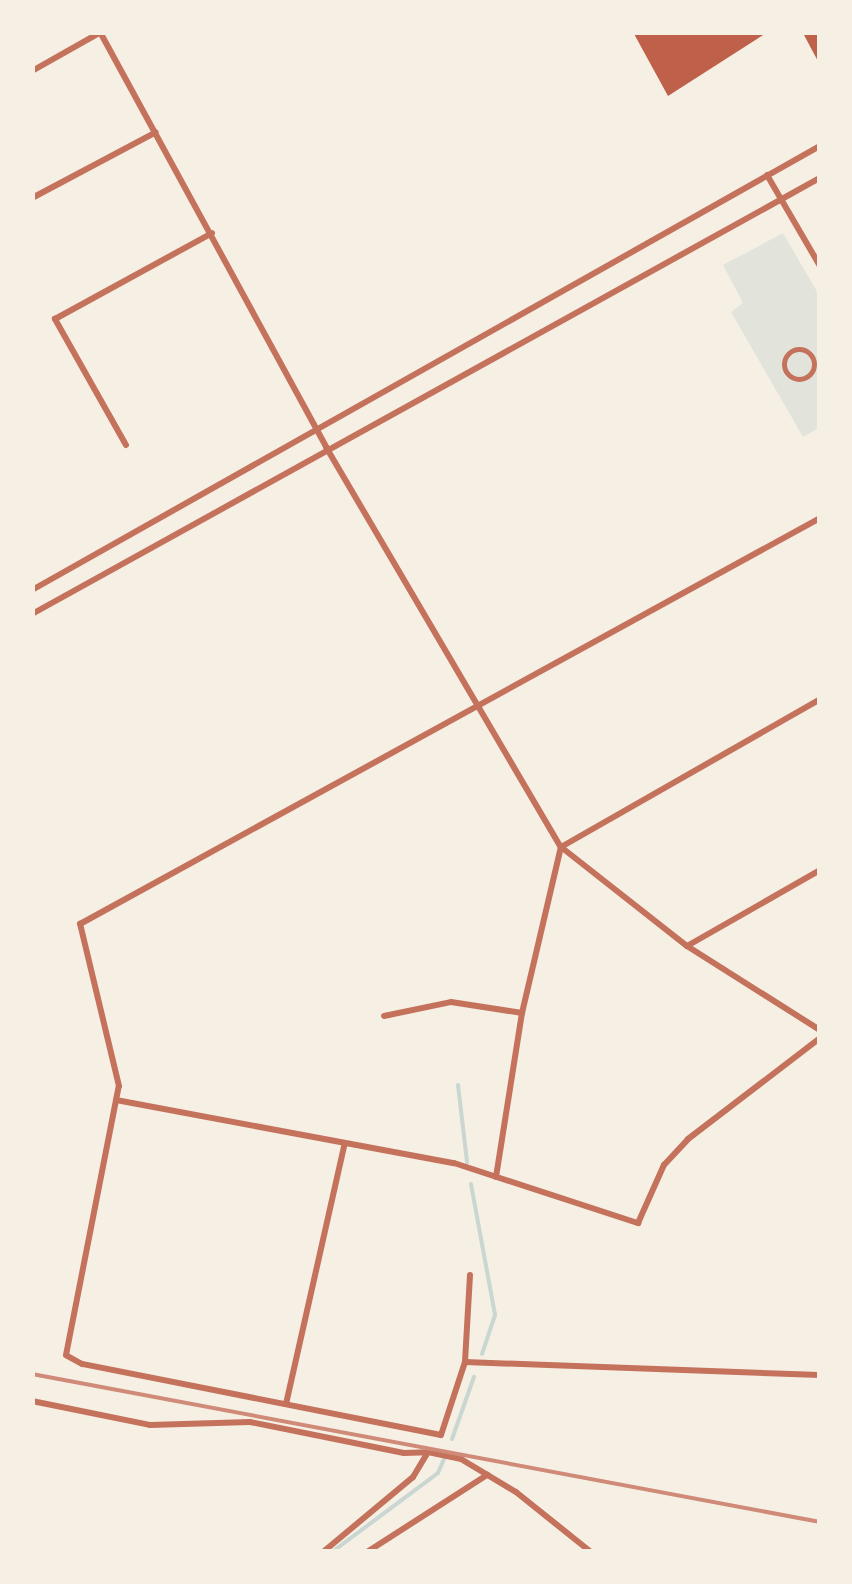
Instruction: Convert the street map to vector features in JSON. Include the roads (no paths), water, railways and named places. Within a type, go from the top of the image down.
[{"type":"street","points":[[32,71],[101,33],[326,447],[562,848],[687,946],[820,1030]]},
{"type":"street","points":[[32,198],[156,132]]},
{"type":"street","points":[[32,590],[820,146]]},
{"type":"street","points":[[767,175],[820,266]]},
{"type":"street","points":[[32,614],[326,447],[820,178]]},
{"type":"street","points":[[126,446],[55,319],[212,233]]},
{"type":"street","points":[[792,351],[816,355],[808,377],[786,372],[792,351]]},
{"type":"street","points":[[470,1275],[465,1362],[442,1435],[82,1364],[66,1355],[118,1086],[80,924],[474,703],[820,518]]},
{"type":"street","points":[[496,1178],[522,1013],[562,848],[820,699]]},
{"type":"street","points":[[687,946],[820,870]]},
{"type":"street","points":[[384,1016],[451,1002],[522,1013]]},
{"type":"street","points":[[116,1100],[344,1146],[454,1162],[638,1223],[664,1165],[688,1139],[820,1038]]},
{"type":"street","points":[[286,1404],[344,1146]]},
{"type":"street","points":[[465,1362],[820,1375]]},
{"type":"street","points":[[32,1401],[150,1425],[250,1422],[404,1453],[428,1452],[461,1459],[591,1552]]},
{"type":"street","points":[[323,1552],[412,1477],[428,1452]]},
{"type":"street","points":[[367,1552],[487,1475]]},
{"type":"waterway","points":[[458,1085],[467,1162]]},
{"type":"waterway","points":[[471,1184],[495,1315],[482,1354]]},
{"type":"waterway","points":[[452,1439],[474,1377]]},
{"type":"waterway","points":[[332,1552],[438,1473],[444,1459]]},
{"type":"railway","points":[[32,1374],[820,1522]]}]
